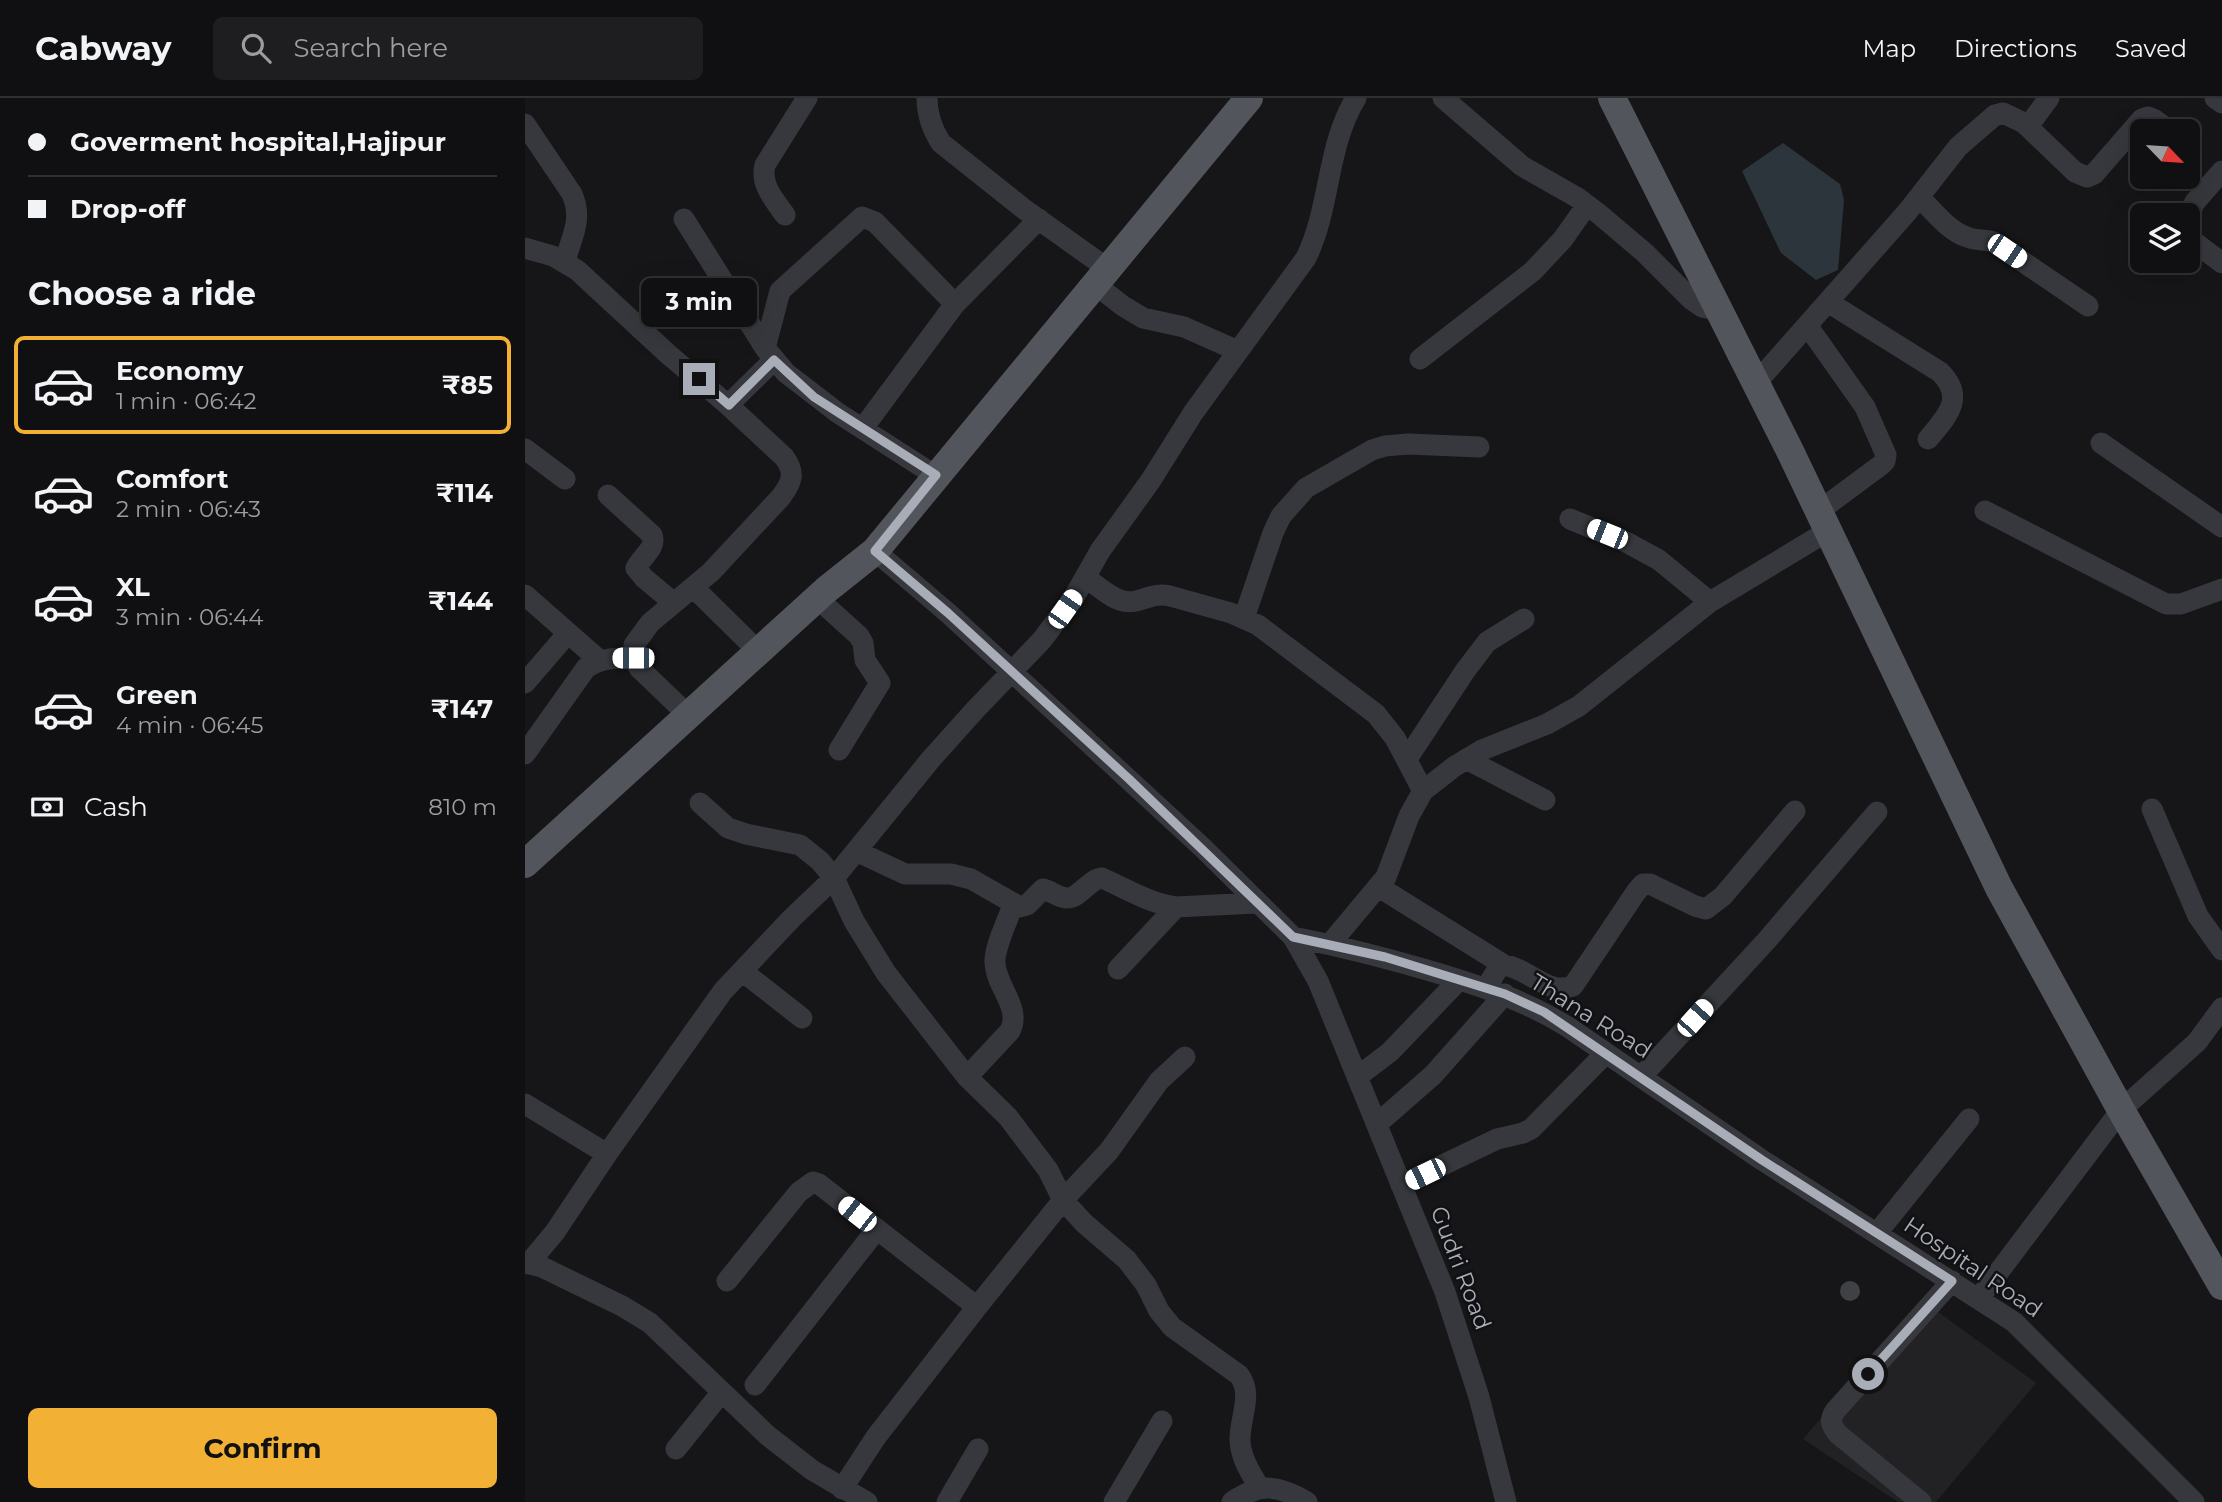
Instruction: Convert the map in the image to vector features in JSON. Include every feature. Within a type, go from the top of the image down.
[{"type":"main road","points":[[525,864],[817,598],[875,551],[1249,98]]},
{"type":"main road","points":[[1612,98],[1756,383],[1999,888],[2222,1286]]},
{"type":"street","points":[[785,215],[768,190],[763,173],[765,165],[807,98]]},
{"type":"street","points":[[927,98],[933,130],[941,143],[1039,219],[1102,277],[1133,313],[1143,318],[1184,327],[1238,351]]},
{"type":"street","points":[[867,1502],[842,1489],[786,1451],[721,1393],[664,1335],[635,1313],[542,1267],[527,1263],[555,1232],[707,1011],[742,971],[834,878],[931,759],[1057,621],[1193,413],[1307,258],[1317,236],[1341,129],[1356,98]]},
{"type":"street","points":[[1443,98],[1522,166],[1587,205],[1645,253],[1692,300],[1702,307],[1720,311]]},
{"type":"street","points":[[2024,122],[2032,121],[2049,98]]},
{"type":"street","points":[[2215,98],[2222,103]]},
{"type":"street","points":[[1756,383],[1919,197],[1958,147],[1995,115],[2003,113],[2024,122],[2075,172],[2087,177],[2094,174],[2130,133]]},
{"type":"street","points":[[525,124],[572,194],[577,206],[578,217],[565,261]]},
{"type":"street","points":[[2194,203],[2222,172]]},
{"type":"street","points":[[1919,197],[1958,233],[1967,238],[1994,242],[2088,306]]},
{"type":"street","points":[[1420,359],[1525,278],[1547,257],[1587,205]]},
{"type":"street","points":[[729,405],[770,354],[780,291],[862,217],[875,222],[955,304]]},
{"type":"street","points":[[684,219],[770,354],[814,397],[936,475]]},
{"type":"street","points":[[863,429],[955,304],[1039,219]]},
{"type":"street","points":[[2200,246],[2222,263]]},
{"type":"street","points":[[525,248],[565,261],[577,270],[669,355],[729,405],[791,465],[793,475],[781,497],[738,544],[650,623],[634,645],[633,658],[650,680],[688,715]]},
{"type":"street","points":[[1828,302],[1940,372],[1948,380],[1953,388],[1952,404],[1948,414],[1928,439]]},
{"type":"street","points":[[1331,944],[1379,887],[1409,816],[1423,791],[1482,750],[1547,724],[1579,706],[1710,602],[1823,521],[1885,461],[1886,455],[1865,407],[1807,325]]},
{"type":"street","points":[[2101,443],[2222,527]]},
{"type":"street","points":[[1244,618],[1264,552],[1281,516],[1306,488],[1372,450],[1384,446],[1408,444],[1479,447]]},
{"type":"street","points":[[525,449],[565,479]]},
{"type":"street","points":[[608,495],[652,535],[652,547],[636,568],[674,603]]},
{"type":"street","points":[[1985,511],[2166,604],[2181,604],[2222,589]]},
{"type":"street","points":[[1570,519],[1626,542],[1660,560],[1710,602]]},
{"type":"street","points":[[875,551],[948,613],[1129,779],[1293,937]]},
{"type":"street","points":[[1085,577],[1124,602],[1160,594],[1244,618],[1272,633],[1376,714],[1407,759],[1423,791]]},
{"type":"street","points":[[693,587],[759,652]]},
{"type":"street","points":[[525,595],[599,660]]},
{"type":"street","points":[[817,598],[859,636],[863,643],[865,660],[880,683],[839,750]]},
{"type":"street","points":[[1407,759],[1487,642],[1524,619]]},
{"type":"street","points":[[525,683],[568,633]]},
{"type":"street","points":[[525,754],[586,668],[599,660],[633,658]]},
{"type":"street","points":[[1467,759],[1545,800]]},
{"type":"street","points":[[700,803],[728,828],[737,832],[800,845],[815,856],[834,878],[855,921],[886,973],[967,1077],[1007,1117],[1048,1170],[1063,1200],[1084,1223],[1127,1260],[1172,1327],[1239,1375],[1245,1383],[1247,1391],[1241,1427],[1241,1451],[1259,1487]]},
{"type":"street","points":[[2152,809],[2198,916],[2222,950]]},
{"type":"street","points":[[1379,887],[1504,965],[1513,966],[1554,988],[1564,990],[1573,986],[1643,884],[1650,884],[1695,906],[1706,908],[1723,896],[1795,811]]},
{"type":"street","points":[[1641,1077],[1767,940],[1877,812]]},
{"type":"street","points":[[856,851],[905,874],[951,874],[971,879],[1020,907],[1027,905],[1043,889],[1065,898],[1072,897],[1096,878],[1102,878],[1151,902],[1176,907],[1256,903]]},
{"type":"street","points":[[967,1077],[1010,1031],[1013,1024],[1011,1009],[995,963],[1013,905]]},
{"type":"street","points":[[1118,969],[1176,907]]},
{"type":"street","name":"Thana Road","points":[[1293,937],[1385,957],[1496,991],[1544,1012],[1762,1160]]},
{"type":"street","name":"Gudri Road","points":[[1293,937],[1318,981],[1445,1292],[1479,1397],[1506,1502]]},
{"type":"street","points":[[1377,1124],[1433,1075],[1496,991],[1497,970],[1504,965]]},
{"type":"street","points":[[742,971],[802,1018]]},
{"type":"street","points":[[1357,1077],[1390,1052],[1459,980]]},
{"type":"street","points":[[1979,1298],[2121,1110],[2197,1042],[2222,1008]]},
{"type":"street","points":[[1401,1185],[1497,1139],[1531,1129],[1606,1053]]},
{"type":"street","points":[[842,1489],[876,1437],[977,1307],[1063,1200],[1109,1151],[1159,1081],[1185,1057]]},
{"type":"street","points":[[525,1104],[607,1154]]},
{"type":"street","points":[[1877,1233],[1969,1119]]},
{"type":"street","name":"Hospital Road","points":[[1762,1160],[2014,1322],[2190,1501]]},
{"type":"street","points":[[727,1281],[799,1192],[813,1182],[977,1307]]},
{"type":"street","points":[[755,1385],[877,1229]]},
{"type":"street","points":[[1921,1502],[1838,1434],[1831,1425],[1830,1418],[1952,1281]]},
{"type":"street","points":[[676,1448],[721,1393]]},
{"type":"street","points":[[1114,1502],[1162,1421]]},
{"type":"street","points":[[947,1502],[978,1449]]},
{"type":"street","points":[[1232,1502],[1259,1487],[1278,1490],[1307,1502]]},
{"type":"shaded area","points":[[1783,143],[1840,184],[1844,200],[1838,270],[1816,280],[1781,253],[1742,171]]},
{"type":"shaded area","points":[[1923,1301],[2036,1383],[1936,1502],[1898,1502],[1803,1439]]},
{"type":"building","points":[[1850,1281],[1857,1284],[1860,1291],[1857,1298],[1850,1301],[1843,1298],[1840,1291],[1843,1284]]},
{"type":"route","points":[[699,379],[729,405],[774,360],[814,397],[936,475],[875,551],[1069,723],[1203,848],[1293,937],[1385,957],[1505,994],[1544,1012],[1762,1160],[1952,1281],[1868,1374]]}]
